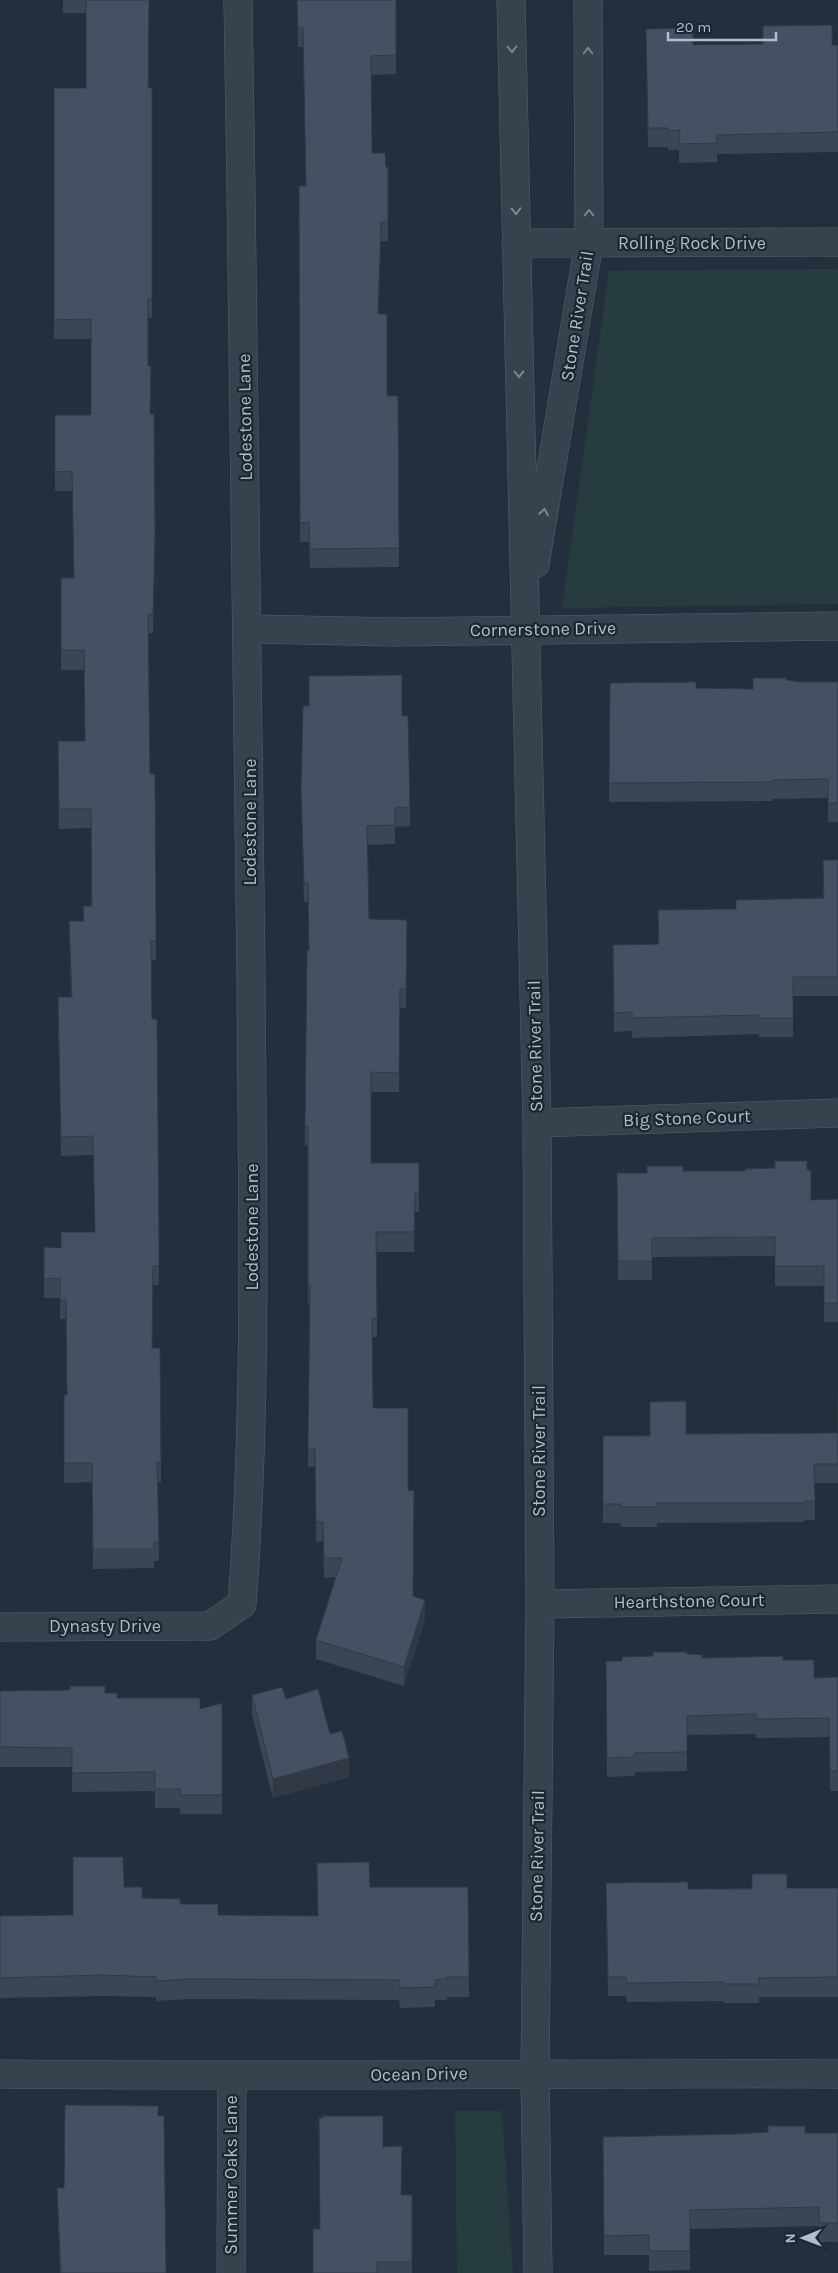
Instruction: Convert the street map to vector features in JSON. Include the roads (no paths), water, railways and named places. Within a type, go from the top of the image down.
[{"type":"street","name":"Lodestone Lane","points":[[210,1626],[242,1604],[251,1496],[253,1252],[248,629],[238,0]]},
{"type":"street","name":"Stone River Trail","points":[[511,0],[536,1123],[540,1604],[535,2073],[538,2273]]},
{"type":"street","name":"Stone River Trail","points":[[524,629],[589,243],[588,0]]},
{"type":"street","name":"Rolling Rock Drive","points":[[516,244],[838,242]]},
{"type":"street","name":"Cornerstone Drive","points":[[248,629],[393,632],[838,626]]},
{"type":"street","name":"Big Stone Court","points":[[536,1123],[838,1113]]},
{"type":"street","name":"Hearthstone Court","points":[[540,1604],[838,1599]]},
{"type":"street","name":"Dynasty Drive","points":[[0,1627],[210,1626]]},
{"type":"street","name":"Ocean Drive","points":[[0,2074],[232,2076],[535,2073],[838,2074]]},
{"type":"street","name":"Summer Oaks Lane","points":[[231,2273],[232,2076]]}]
